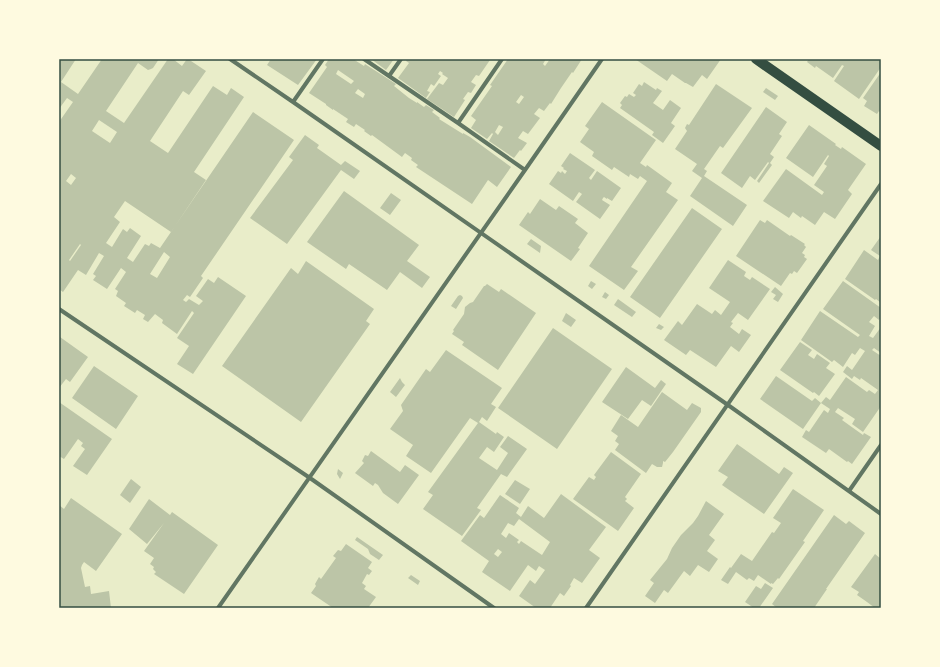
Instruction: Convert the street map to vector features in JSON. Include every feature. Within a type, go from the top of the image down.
[{"type":"main road","points":[[756,59],[881,146]]},
{"type":"street","points":[[230,59],[728,404],[881,514]]},
{"type":"street","points":[[293,102],[323,59]]},
{"type":"street","points":[[364,59],[525,170]]},
{"type":"street","points":[[389,76],[401,59]]},
{"type":"street","points":[[218,608],[602,59]]},
{"type":"street","points":[[458,123],[500,60]]},
{"type":"street","points":[[586,608],[881,184]]},
{"type":"street","points":[[59,309],[310,478],[494,608]]},
{"type":"street","points":[[849,491],[881,445]]},
{"type":"building","points":[[59,59],[76,59],[61,82],[78,94],[102,59],[159,59],[153,68],[148,70],[138,63],[106,111],[124,123],[168,59],[173,59],[182,66],[188,59],[206,71],[189,95],[183,91],[150,141],[168,153],[213,86],[227,95],[231,88],[244,97],[194,172],[206,180],[175,227],[253,112],[294,140],[201,276],[203,278],[190,297],[187,295],[183,300],[186,302],[189,299],[199,305],[203,301],[196,296],[208,279],[214,283],[218,277],[246,296],[193,374],[177,364],[189,346],[177,338],[194,313],[192,311],[177,334],[162,323],[163,320],[155,314],[148,322],[143,319],[145,315],[137,310],[135,313],[124,306],[126,303],[116,296],[118,291],[115,289],[126,272],[121,268],[107,289],[93,280],[96,276],[93,274],[104,256],[99,253],[86,275],[78,270],[63,292],[59,289],[59,122],[73,102],[67,98],[59,109]],"holes":[[[99,120],[117,132],[110,143],[92,131]],[[71,174],[76,178],[71,185],[66,181]],[[125,201],[171,232],[160,248],[151,243],[149,246],[145,244],[133,262],[127,258],[141,236],[130,228],[127,232],[123,229],[112,247],[106,243],[120,222],[114,217]],[[80,244],[81,245],[70,261],[69,260]],[[164,252],[170,257],[157,278],[150,274]]]},
{"type":"building","points":[[271,59],[317,59],[298,85],[267,65]]},
{"type":"building","points":[[329,59],[353,59],[364,66],[365,64],[396,84],[394,86],[409,98],[424,107],[426,105],[434,110],[432,112],[440,118],[439,119],[470,137],[511,167],[497,187],[488,180],[472,204],[416,167],[418,165],[405,153],[402,157],[356,124],[354,127],[346,122],[348,119],[309,93],[327,67],[325,65]],"holes":[[[338,70],[354,81],[351,84],[336,74]],[[358,89],[365,94],[363,98],[355,93]]]},
{"type":"building","points":[[371,59],[394,59],[386,70]]},
{"type":"building","points":[[407,59],[490,60],[479,76],[476,75],[471,82],[476,85],[471,93],[468,92],[463,99],[465,100],[454,117],[427,99],[439,83],[443,85],[448,78],[440,71],[438,74],[441,76],[434,86],[431,84],[427,91],[430,92],[426,98],[398,78],[409,63],[406,61]]},
{"type":"building","points":[[508,59],[546,59],[543,64],[545,66],[550,59],[582,59],[551,104],[550,103],[544,111],[539,108],[534,114],[540,118],[528,134],[523,131],[518,138],[527,143],[514,158],[489,141],[493,134],[492,133],[487,139],[471,128],[476,120],[471,116],[492,86],[490,85]],"holes":[[[521,95],[524,97],[519,104],[516,102]],[[499,125],[503,127],[498,135],[495,132]]]},
{"type":"building","points":[[635,59],[721,59],[707,79],[702,75],[693,87],[672,74],[667,81]]},
{"type":"building","points":[[809,59],[881,59],[881,67],[859,99],[834,81],[844,66],[842,65],[833,78],[816,66],[815,68],[807,62]]},
{"type":"building","points":[[881,72],[881,113],[879,111],[877,114],[864,106],[867,101],[863,98]]},
{"type":"building","points":[[644,82],[656,90],[657,88],[662,91],[653,103],[663,110],[670,100],[681,108],[671,123],[675,126],[663,143],[652,135],[654,132],[620,108],[622,105],[620,103],[625,96],[627,97],[629,94],[634,97],[636,95],[633,93],[639,84],[642,86]]},
{"type":"building","points":[[716,84],[752,108],[723,148],[720,146],[704,169],[707,171],[704,176],[747,205],[733,226],[690,196],[702,178],[692,171],[697,164],[675,149],[687,131],[685,128],[687,124],[689,125]]},
{"type":"building","points":[[766,88],[778,96],[775,100],[763,92]]},
{"type":"building","points":[[602,102],[656,140],[640,163],[646,167],[647,165],[672,183],[666,192],[678,200],[631,267],[638,271],[624,290],[589,266],[647,181],[640,176],[638,179],[630,174],[629,177],[614,167],[612,170],[592,156],[594,152],[580,142],[589,129],[585,126]]},
{"type":"building","points":[[766,107],[787,122],[779,134],[782,136],[770,154],[774,157],[770,163],[772,165],[759,183],[757,181],[769,163],[768,162],[755,180],[750,176],[742,188],[721,173]]},
{"type":"building","points":[[809,125],[836,144],[835,145],[841,149],[842,147],[866,164],[848,190],[852,194],[835,219],[824,212],[815,225],[793,212],[789,218],[763,201],[786,169],[822,195],[824,192],[814,185],[827,166],[824,164],[829,156],[828,155],[813,177],[786,158]]},
{"type":"building","points":[[305,135],[319,145],[317,148],[341,165],[345,161],[360,171],[354,179],[341,170],[287,244],[250,218],[293,160],[289,157]]},
{"type":"building","points":[[570,153],[595,170],[589,178],[591,180],[597,171],[621,188],[612,201],[604,197],[603,198],[602,200],[610,205],[600,219],[576,202],[582,194],[579,192],[573,201],[549,184],[558,171],[561,173],[562,171],[565,174],[567,171],[561,166]]},
{"type":"building","points":[[344,191],[419,245],[407,261],[430,277],[422,288],[400,272],[387,290],[349,264],[346,269],[307,242]]},
{"type":"building","points":[[391,193],[401,200],[390,215],[380,208]]},
{"type":"building","points":[[540,199],[556,210],[559,206],[578,219],[575,223],[588,233],[578,248],[580,249],[571,261],[519,225],[528,212],[530,214]]},
{"type":"building","points":[[692,208],[722,229],[660,318],[630,297]]},
{"type":"building","points":[[760,220],[765,223],[767,220],[790,236],[791,235],[805,244],[804,245],[806,247],[802,253],[807,259],[797,273],[794,271],[792,274],[790,273],[781,286],[736,256]]},
{"type":"building","points":[[881,236],[881,303],[845,279],[864,250],[878,260],[880,256],[871,250]]},
{"type":"building","points":[[531,239],[541,246],[540,253],[527,244]]},
{"type":"building","points":[[728,260],[746,272],[744,276],[750,280],[752,277],[770,289],[748,320],[738,313],[731,322],[733,323],[730,327],[739,334],[742,329],[751,335],[739,352],[731,346],[716,367],[690,350],[686,355],[664,340],[678,321],[682,325],[697,304],[712,314],[715,310],[721,315],[730,302],[709,288]]},
{"type":"building","points":[[306,261],[374,309],[366,321],[370,324],[301,422],[222,366],[291,268],[298,274]]},
{"type":"building","points":[[591,281],[596,284],[592,289],[588,286]]},
{"type":"building","points":[[843,281],[881,308],[881,317],[879,320],[874,316],[869,322],[875,326],[869,336],[873,338],[881,327],[881,353],[874,348],[872,350],[881,356],[881,406],[863,432],[852,424],[855,419],[838,408],[835,412],[844,418],[842,420],[863,435],[864,433],[871,437],[852,464],[829,449],[826,453],[802,437],[806,430],[809,432],[824,410],[828,413],[830,409],[821,403],[826,397],[830,400],[846,377],[867,392],[869,390],[875,394],[878,390],[861,378],[860,380],[854,376],[852,379],[843,372],[847,366],[852,370],[865,351],[860,348],[855,355],[852,353],[843,367],[834,360],[832,362],[801,340],[820,311],[858,337],[860,335],[823,309]]},
{"type":"building","points":[[487,284],[499,292],[501,289],[536,313],[498,370],[462,345],[464,342],[452,334],[454,331],[453,330],[464,314],[465,307],[473,302]]},
{"type":"building","points":[[775,287],[783,294],[778,302],[773,299],[776,295],[771,292]]},
{"type":"building","points":[[605,292],[609,295],[606,299],[602,297]]},
{"type":"building","points":[[460,295],[463,298],[456,309],[451,306]]},
{"type":"building","points":[[618,299],[636,312],[632,317],[614,305]]},
{"type":"building","points":[[566,313],[576,320],[571,327],[562,321]]},
{"type":"building","points":[[659,324],[664,327],[661,330],[656,328]]},
{"type":"building","points":[[553,328],[612,369],[557,449],[498,408]]},
{"type":"building","points":[[60,337],[88,357],[70,382],[66,379],[59,388],[59,339]]},
{"type":"building","points":[[800,342],[812,350],[808,355],[814,359],[817,354],[830,363],[826,368],[835,374],[819,396],[780,370]]},
{"type":"building","points":[[446,350],[502,388],[491,404],[496,407],[487,421],[482,417],[479,422],[496,434],[497,432],[504,437],[494,452],[487,447],[479,458],[497,470],[508,453],[500,447],[508,436],[527,449],[507,477],[501,474],[477,508],[481,510],[462,536],[423,509],[433,495],[428,492],[478,423],[470,418],[431,473],[406,456],[413,445],[390,429],[403,411],[401,405],[426,369],[430,372]]},
{"type":"building","points":[[94,366],[138,396],[116,429],[72,398]]},
{"type":"building","points":[[626,367],[655,388],[661,380],[666,384],[651,406],[642,400],[628,419],[602,402]]},
{"type":"building","points":[[776,376],[812,401],[815,398],[821,403],[803,429],[760,399]]},
{"type":"building","points":[[400,378],[405,385],[396,397],[390,392]]},
{"type":"building","points":[[662,392],[687,410],[692,403],[701,408],[701,412],[673,452],[665,462],[663,461],[662,467],[657,467],[652,464],[646,473],[615,450],[619,444],[615,441],[618,436],[611,431],[621,415],[638,427]]},
{"type":"building","points":[[59,402],[112,439],[87,475],[73,466],[85,449],[81,446],[83,443],[78,439],[64,459],[59,456]]},
{"type":"building","points":[[737,444],[779,474],[784,467],[793,473],[764,514],[722,485],[728,477],[718,471]]},
{"type":"building","points":[[371,451],[400,472],[405,465],[419,475],[398,504],[383,493],[378,485],[375,483],[373,486],[355,473],[364,463],[362,461],[365,455],[368,456]]},
{"type":"building","points":[[611,452],[641,474],[625,497],[627,499],[625,501],[634,508],[618,531],[573,499],[589,477],[594,480],[596,477],[594,475]]},
{"type":"building","points":[[338,469],[343,473],[340,479],[337,474]]},
{"type":"building","points":[[131,479],[141,487],[130,503],[120,495]]},
{"type":"building","points":[[515,480],[530,489],[520,504],[505,494]]},
{"type":"building","points":[[793,489],[824,510],[803,541],[805,542],[779,579],[778,578],[773,584],[771,584],[758,575],[754,581],[749,578],[747,580],[736,572],[728,584],[721,580],[741,554],[752,561],[772,532],[774,533],[781,523],[773,518]]},
{"type":"building","points":[[561,494],[606,527],[589,550],[600,558],[582,583],[574,578],[570,585],[571,586],[564,596],[560,593],[550,608],[536,608],[519,596],[530,580],[535,584],[545,570],[539,566],[536,571],[528,565],[510,591],[482,572],[489,561],[461,541],[480,515],[484,518],[500,495],[519,508],[516,513],[521,517],[528,506],[544,518]],"holes":[[[519,519],[550,542],[542,555],[521,541],[519,544],[517,542],[519,540],[509,533],[506,538],[501,534],[508,523],[514,526]],[[498,549],[502,552],[498,557],[494,554]]]},
{"type":"building","points":[[71,498],[122,534],[96,571],[84,562],[81,568],[85,587],[90,586],[91,594],[109,591],[111,608],[59,608],[59,505],[64,509]]},
{"type":"building","points":[[149,499],[170,515],[172,512],[218,545],[184,594],[154,574],[156,572],[153,569],[154,567],[150,564],[154,558],[144,551],[164,523],[147,544],[129,529]]},
{"type":"building","points":[[706,501],[724,514],[709,535],[715,540],[707,551],[718,559],[709,572],[698,565],[690,576],[684,571],[668,593],[664,590],[655,603],[645,596],[654,583],[650,580],[667,559],[672,548],[681,535],[698,516]]},
{"type":"building","points":[[834,515],[846,524],[849,521],[865,533],[814,608],[777,608],[772,604]]},
{"type":"building","points":[[357,537],[383,555],[379,560],[370,554],[368,549],[355,540]]},
{"type":"building","points":[[346,544],[372,562],[368,568],[372,571],[369,575],[367,574],[362,583],[366,586],[364,589],[376,597],[368,608],[333,608],[311,593],[316,586],[315,584],[319,577],[321,579],[336,558],[333,556],[338,550],[341,551]]},
{"type":"building","points":[[875,554],[881,559],[881,608],[875,608],[857,595],[859,592],[851,587]]},
{"type":"building","points":[[411,575],[420,581],[418,585],[408,578]]},
{"type":"building","points":[[765,583],[773,588],[759,608],[754,608],[745,602],[756,586],[761,589]]}]
